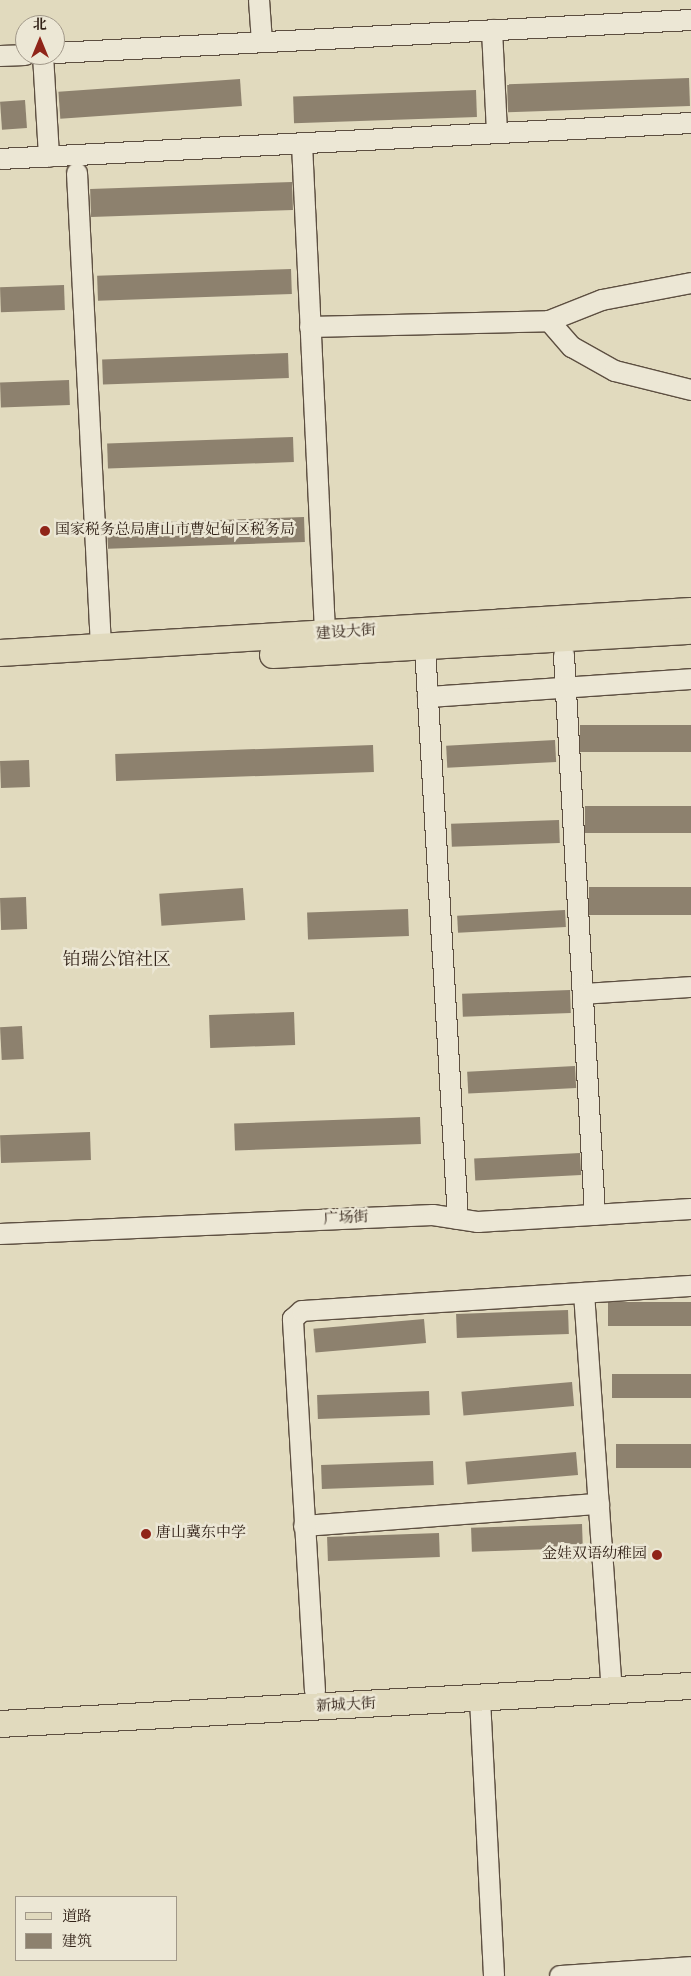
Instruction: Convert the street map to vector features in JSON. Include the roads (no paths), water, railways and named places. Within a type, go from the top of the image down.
[{"type":"main road","name":"建设大街","points":[[0,653],[101,649],[691,611]]},
{"type":"main road","name":"建设大街","points":[[0,670],[691,631]]},
{"type":"main road","name":"新城大街","points":[[0,1724],[612,1692],[691,1686]]},
{"type":"street","points":[[259,0],[262,42]]},
{"type":"street","points":[[65,52],[691,20]]},
{"type":"street","points":[[492,30],[497,133]]},
{"type":"street","points":[[0,56],[15,55]]},
{"type":"street","points":[[44,65],[49,157]]},
{"type":"street","points":[[0,159],[691,123]]},
{"type":"street","points":[[302,144],[325,634]]},
{"type":"street","points":[[77,173],[101,649]]},
{"type":"street","points":[[310,327],[548,321],[610,298],[691,283]]},
{"type":"street","points":[[548,321],[572,347],[615,370],[691,390]]},
{"type":"street","points":[[425,647],[458,1219]]},
{"type":"street","points":[[564,656],[595,1215]]},
{"type":"street","points":[[428,697],[691,679]]},
{"type":"street","points":[[583,994],[691,987]]},
{"type":"street","name":"广场街","points":[[0,1234],[433,1215],[478,1222],[691,1209]]},
{"type":"street","points":[[315,1691],[292,1319],[302,1311],[691,1286]]},
{"type":"street","points":[[584,1293],[612,1692]]},
{"type":"street","points":[[304,1526],[599,1504]]},
{"type":"street","points":[[480,1699],[494,1976]]},
{"type":"street","points":[[560,1976],[691,1967]]},
{"type":"place","name":"国家税务总局唐山市曹妃甸区税务局","points":[[45,531]]},
{"type":"place","name":"唐山冀东中学","points":[[146,1534]]},
{"type":"place","name":"金娃双语幼稚园","points":[[657,1555]]},
{"type":"district","name":"铂瑞公馆社区","points":[[117,961]]}]
